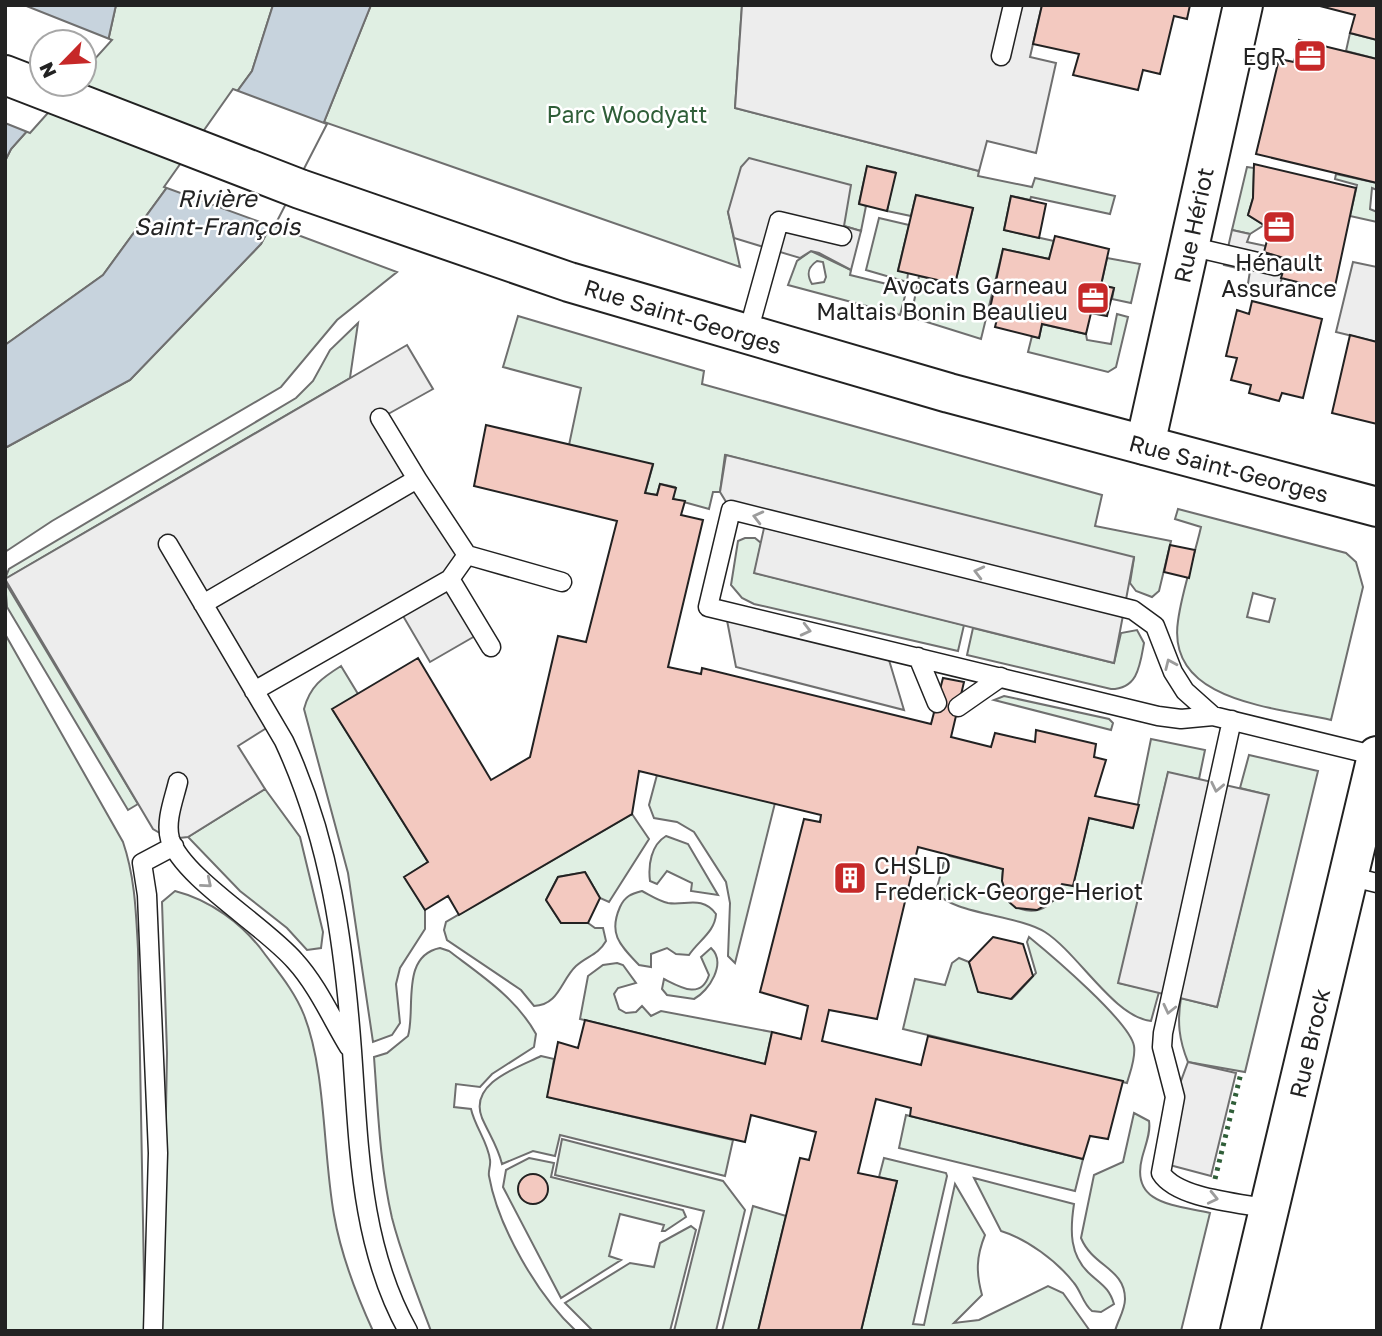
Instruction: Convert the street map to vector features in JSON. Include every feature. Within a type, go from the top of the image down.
[{"type":"main road","name":"Rue Hériot","points":[[1146,445],[1243,5]]},
{"type":"main road","name":"Rue Saint-Georges","points":[[5,75],[300,189],[569,282],[747,336],[1377,507]]},
{"type":"main road","name":"Rue Brock","points":[[1240,1331],[1270,1209],[1362,880],[1377,756]]},
{"type":"lane","points":[[1001,56],[1013,5]]},
{"type":"lane","points":[[747,336],[779,221],[842,236]]},
{"type":"lane","points":[[1189,246],[1275,266]]},
{"type":"lane","points":[[380,418],[467,555],[562,582]]},
{"type":"lane","points":[[203,604],[418,479]]},
{"type":"lane","points":[[1213,716],[1185,691],[1173,672],[1155,626],[1133,610],[731,510],[708,607],[1158,716],[1181,719],[1213,716],[1377,756]]},
{"type":"lane","points":[[168,544],[299,774],[324,849],[340,929],[363,1189],[387,1284],[408,1331]]},
{"type":"lane","points":[[254,691],[450,579],[467,555]]},
{"type":"lane","points":[[450,579],[491,647]]},
{"type":"lane","points":[[918,657],[937,703]]},
{"type":"lane","points":[[958,707],[1001,677]]},
{"type":"lane","points":[[1232,720],[1163,1033],[1162,1047],[1175,1097],[1161,1173],[1168,1184],[1182,1190],[1270,1209]]},
{"type":"lane","points":[[178,782],[168,826],[174,846],[187,867],[268,933],[297,963],[352,1051]]},
{"type":"lane","points":[[153,1331],[158,1153],[148,895],[142,863],[174,846]]},
{"type":"green space","points":[[116,5],[273,5],[252,71],[103,275],[5,345],[5,161],[11,149],[57,98],[98,98],[98,52],[108,41]]},
{"type":"green space","name":"Parc Woodyatt","points":[[371,5],[742,5],[735,108],[979,171],[978,176],[1032,187],[1035,178],[1115,196],[1110,214],[1031,197],[1030,200],[1011,196],[1004,230],[1054,241],[1049,259],[1003,249],[981,339],[911,317],[919,276],[955,284],[973,208],[916,195],[911,216],[887,211],[895,172],[867,167],[859,203],[866,206],[861,231],[844,226],[728,212],[740,267],[324,122]]},
{"type":"green space","points":[[1350,33],[1377,40],[1377,59],[1346,51]]},
{"type":"green space","points":[[1247,167],[1254,168],[1253,198],[1248,215],[1264,225],[1250,234],[1232,230]]},
{"type":"green space","points":[[1336,174],[1377,183],[1377,190],[1372,188],[1370,209],[1377,212],[1377,222],[1350,216],[1357,185],[1335,179]]},
{"type":"green space","points":[[879,218],[909,225],[898,270],[908,273],[907,282],[866,270]]},
{"type":"green space","points":[[271,225],[397,272],[337,320],[281,387],[52,521],[5,552],[5,448],[130,380],[261,244]]},
{"type":"green space","points":[[811,251],[851,270],[850,275],[899,287],[905,296],[900,315],[788,285],[797,261]],"holes":[[[817,261],[823,262],[826,277],[824,282],[812,284],[809,277],[810,268]]]},
{"type":"green space","points":[[1107,258],[1140,264],[1131,303],[1112,299],[1114,288],[1101,285]]},
{"type":"green space","points":[[1117,314],[1128,317],[1116,367],[1108,372],[1028,352],[1032,336],[1039,338],[1042,324],[1086,334],[1087,340],[1111,344]]},
{"type":"green space","points":[[518,316],[704,371],[702,384],[1102,495],[1095,526],[1171,541],[1159,591],[1152,597],[1136,591],[1130,583],[1134,558],[725,455],[720,492],[713,492],[709,509],[673,499],[675,487],[660,484],[657,495],[645,493],[653,465],[569,445],[581,388],[503,367]]},
{"type":"green space","points":[[358,323],[350,378],[5,579],[9,569],[296,398],[313,381],[330,350]]},
{"type":"green space","points":[[1178,509],[1346,553],[1356,562],[1363,587],[1331,720],[1229,696],[1206,684],[1189,669],[1179,648],[1178,621],[1201,527],[1175,519]],"holes":[[[1253,593],[1275,599],[1269,622],[1247,617]]]},
{"type":"green space","points":[[755,538],[761,543],[755,573],[964,625],[958,651],[754,604],[742,598],[731,585],[738,541]]},
{"type":"green space","points":[[5,582],[138,804],[128,810],[7,607]]},
{"type":"green space","points":[[973,628],[1114,663],[1121,633],[1137,630],[1144,643],[1139,667],[1132,680],[1120,688],[1111,689],[967,655]]},
{"type":"green space","points":[[5,634],[123,842],[130,868],[138,949],[145,1331],[5,1331]]},
{"type":"green space","points":[[341,666],[358,694],[333,710],[428,862],[405,877],[425,910],[425,929],[400,968],[396,984],[400,1023],[392,1035],[373,1042],[348,873],[304,709],[318,683]]},
{"type":"green space","points":[[1004,696],[1109,719],[1113,723],[1111,730],[994,700]]},
{"type":"green space","points":[[1151,739],[1205,750],[1199,779],[1168,773],[1119,983],[1159,992],[1151,1021],[1137,1017],[1123,1008],[1045,932],[1033,926],[955,905],[943,899],[936,891],[946,855],[1003,869],[1003,886],[1008,898],[1016,906],[1037,910],[1047,906],[1056,897],[1062,884],[1073,885],[1089,818],[1133,828]]},
{"type":"green space","points":[[1249,755],[1318,771],[1245,1072],[1188,1062],[1181,1038],[1179,1015],[1181,998],[1217,1007],[1268,795],[1240,788]]},
{"type":"green space","points":[[657,775],[775,803],[735,963],[728,956],[730,903],[726,882],[694,832],[677,822],[654,818],[649,805]]},
{"type":"green space","points":[[265,789],[300,837],[323,932],[321,948],[307,950],[287,928],[240,891],[188,837]]},
{"type":"green space","points":[[632,814],[649,839],[609,902],[600,898],[585,872],[558,877],[546,900],[561,923],[588,923],[595,928],[603,928],[606,941],[576,966],[549,1001],[534,1006],[521,990],[447,940],[444,930],[446,922]]},
{"type":"green space","points":[[666,836],[688,844],[718,895],[691,891],[692,883],[667,871],[657,884],[650,881],[652,856],[657,845]]},
{"type":"green space","points":[[175,891],[201,900],[246,932],[281,975],[304,1015],[320,1087],[330,1191],[337,1230],[350,1274],[373,1331],[162,1331],[167,1053],[162,902]]},
{"type":"green space","points":[[642,891],[668,903],[699,903],[711,908],[716,914],[713,926],[689,955],[676,954],[667,948],[651,954],[651,967],[639,965],[621,945],[615,925],[620,907],[629,896]]},
{"type":"green space","points":[[1029,937],[1088,989],[1129,1035],[1134,1051],[1127,1083],[903,1029],[915,979],[945,985],[952,963],[959,958],[969,962],[979,992],[1012,999],[1036,973],[1027,942]]},
{"type":"green space","points":[[440,948],[449,951],[497,988],[519,1009],[536,1034],[534,1047],[492,1074],[480,1087],[456,1084],[454,1107],[471,1109],[489,1153],[489,1176],[510,1238],[534,1280],[576,1331],[431,1331],[410,1275],[388,1198],[374,1057],[387,1053],[408,1036],[414,972],[427,953]]},
{"type":"green space","points":[[711,948],[717,961],[717,969],[705,990],[694,999],[667,995],[662,989],[664,979],[690,989],[701,987],[705,983],[709,975],[701,957]]},
{"type":"green space","points":[[603,965],[623,965],[636,983],[618,988],[614,994],[619,1009],[626,1013],[636,1012],[642,1006],[651,1016],[661,1011],[772,1032],[765,1064],[580,1019],[588,976]]},
{"type":"green space","points":[[541,1056],[554,1059],[548,1097],[733,1140],[725,1176],[560,1135],[555,1156],[533,1151],[502,1164],[482,1118],[482,1095],[498,1078]]},
{"type":"green space","points":[[1134,1113],[1149,1121],[1140,1174],[1149,1194],[1170,1204],[1210,1213],[1181,1331],[1115,1331],[1125,1303],[1124,1289],[1120,1280],[1086,1248],[1081,1238],[1094,1175],[1123,1162]]},
{"type":"green space","points":[[906,1115],[1083,1159],[1075,1191],[899,1148]]},
{"type":"green space","points":[[562,1139],[723,1181],[745,1210],[716,1331],[674,1331],[704,1211],[555,1175]]},
{"type":"green space","points":[[529,1158],[554,1163],[551,1177],[683,1210],[686,1217],[662,1231],[664,1225],[620,1214],[609,1256],[621,1260],[561,1298],[503,1187],[506,1170]]},
{"type":"green space","points":[[884,1158],[946,1173],[947,1176],[913,1324],[924,1325],[955,1184],[985,1235],[978,1265],[982,1295],[954,1323],[979,1320],[1048,1286],[1063,1293],[1090,1331],[861,1331],[897,1181],[879,1177]]},
{"type":"green space","points":[[974,1178],[1074,1204],[1072,1233],[1078,1260],[1107,1290],[1114,1304],[1101,1312],[1092,1311],[1074,1283],[1050,1259],[1021,1239],[1001,1231]]},
{"type":"green space","points":[[753,1206],[786,1216],[758,1331],[722,1331]]},
{"type":"green space","points":[[691,1226],[696,1230],[670,1331],[593,1331],[565,1303],[630,1263],[654,1267],[660,1243]]},
{"type":"shaded area","points":[[742,5],[1042,5],[1030,57],[1056,63],[1036,153],[987,141],[979,171],[735,108]]},
{"type":"shaded area","points":[[749,158],[851,185],[844,226],[861,231],[851,270],[819,253],[811,251],[800,258],[734,238],[728,212],[741,167]]},
{"type":"shaded area","points":[[1232,230],[1250,234],[1247,242],[1266,246],[1265,252],[1287,259],[1277,296],[1247,290],[1250,271],[1224,265]]},
{"type":"shaded area","points":[[1353,262],[1377,267],[1377,342],[1336,332]]},
{"type":"shaded area","points":[[407,345],[433,389],[381,418],[467,555],[451,580],[482,632],[430,662],[399,609],[255,691],[273,724],[238,746],[265,789],[188,837],[170,839],[153,829],[5,579]]},
{"type":"shaded area","points":[[726,455],[1134,557],[1114,663],[754,573],[766,519],[731,510],[720,492]]},
{"type":"shaded area","points":[[725,610],[886,650],[904,710],[736,667]]},
{"type":"shaded area","points":[[1168,772],[1269,795],[1217,1007],[1118,983]]},
{"type":"shaded area","points":[[1188,1062],[1236,1073],[1211,1176],[1162,1163],[1175,1097]]},
{"type":"water","points":[[5,5],[116,5],[108,41],[98,41],[98,28],[28,28],[28,98],[57,98],[11,149],[5,161]]},
{"type":"water","name":"Rivière Saint-François","points":[[273,5],[371,5],[324,122],[261,244],[130,380],[5,448],[5,345],[103,275],[252,71]]},
{"type":"pier","points":[[5,5],[24,5],[82,28],[28,28],[28,98],[61,98],[30,133],[5,123]]},
{"type":"pier","points":[[98,34],[112,40],[98,56]]},
{"type":"pier","points":[[233,89],[327,124],[274,227],[164,187]]},
{"type":"building","points":[[1042,5],[1190,5],[1187,19],[1174,16],[1160,74],[1143,70],[1138,90],[1073,75],[1079,54],[1033,44]]},
{"type":"building","points":[[1316,5],[1377,5],[1377,40],[1350,33],[1355,15]]},
{"type":"building","points":[[1299,40],[1377,59],[1377,183],[1256,154],[1279,59],[1294,62]]},
{"type":"building","points":[[1254,164],[1356,188],[1334,291],[1281,278],[1287,259],[1264,252],[1270,229],[1248,215],[1253,198]]},
{"type":"building","points":[[867,166],[896,173],[887,211],[859,204]]},
{"type":"building","points":[[916,195],[973,208],[955,284],[898,271]]},
{"type":"building","points":[[1011,196],[1046,204],[1039,238],[1004,230]]},
{"type":"building","points":[[1055,236],[1109,249],[1101,285],[1114,288],[1107,316],[1091,313],[1086,334],[1042,324],[1039,338],[995,327],[998,315],[989,313],[1003,249],[1049,259]]},
{"type":"building","points":[[1252,301],[1322,319],[1303,398],[1282,393],[1279,401],[1249,393],[1251,385],[1231,380],[1237,358],[1226,356],[1237,310],[1249,314]]},
{"type":"building","points":[[1350,335],[1377,342],[1377,424],[1332,413]]},
{"type":"building","name":"CHSLD Frederick-George-Heriot","points":[[486,425],[653,464],[645,493],[657,495],[660,484],[676,488],[673,499],[685,501],[681,515],[703,520],[668,667],[701,674],[702,668],[931,724],[943,678],[964,682],[951,737],[991,747],[995,733],[1035,742],[1036,730],[1096,744],[1094,757],[1106,760],[1095,796],[1139,805],[1133,828],[1089,818],[1073,886],[1062,884],[1054,900],[1037,910],[1016,908],[1009,902],[1002,881],[1003,869],[918,847],[877,1019],[829,1010],[822,1041],[921,1065],[928,1036],[1123,1081],[1108,1139],[1090,1136],[1083,1159],[910,1116],[911,1108],[876,1099],[858,1173],[897,1181],[861,1331],[758,1331],[800,1158],[809,1160],[816,1132],[751,1115],[745,1142],[547,1097],[558,1042],[578,1048],[585,1020],[765,1064],[772,1032],[801,1039],[808,1006],[760,992],[804,819],[820,822],[821,815],[639,771],[632,814],[459,915],[448,896],[425,910],[404,877],[428,862],[332,709],[418,658],[491,780],[530,757],[558,636],[586,642],[617,521],[474,486]]},
{"type":"building","points":[[1170,545],[1195,550],[1189,578],[1164,572]]},
{"type":"building","points":[[585,872],[600,898],[588,923],[561,923],[546,900],[558,877]]},
{"type":"building","points":[[993,937],[1023,944],[1033,976],[1011,999],[978,992],[969,962]]},
{"type":"building","points":[[533,1174],[544,1178],[548,1189],[544,1200],[533,1204],[522,1200],[518,1189],[522,1178]]},
{"type":"hedge","points":[[1215,1179],[1241,1073]]},
{"type":"place","name":"EgR","points":[[1310,56]]},
{"type":"place","name":"Hénault Assurance","points":[[1279,227]]},
{"type":"place","name":"Avocats Garneau Maltais Bonin Beaulieu","points":[[1093,298]]},
{"type":"place","name":"CHSLD Frederick-George-Heriot","points":[[850,878]]}]
